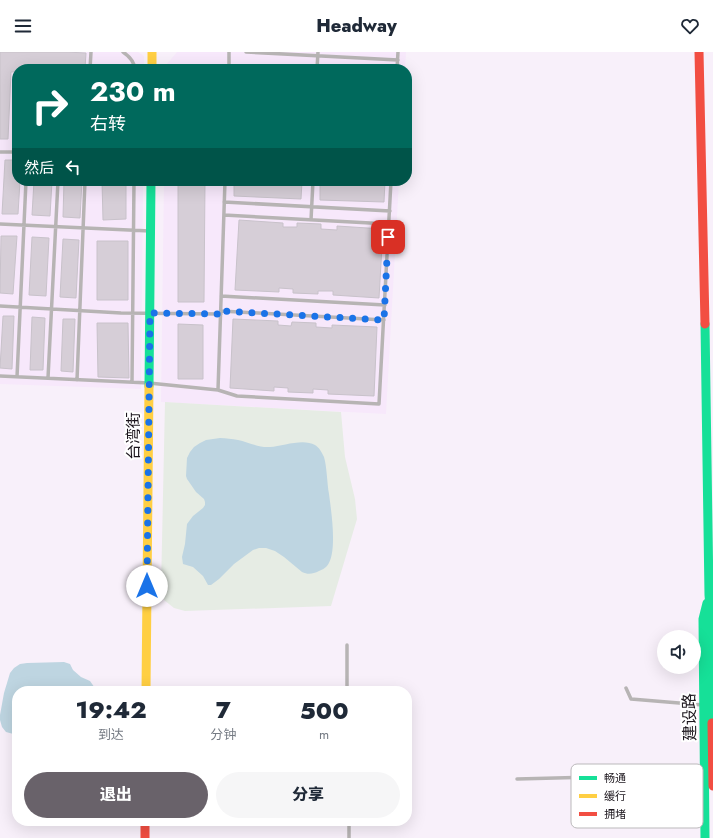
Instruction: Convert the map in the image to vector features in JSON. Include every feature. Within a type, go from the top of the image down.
[{"type":"street","points":[[152,52],[152,64]]},
{"type":"street","points":[[699,52],[710,474],[711,595]]},
{"type":"street","name":"台湾街","points":[[146,686],[151,186]]},
{"type":"street","name":"建设路","points":[[705,838],[703,619],[711,595]]},
{"type":"street","name":"建设路","points":[[711,595],[713,786]]},
{"type":"street","points":[[145,826],[145,838]]},
{"type":"lane","points":[[90,64],[91,52]]},
{"type":"lane","points":[[123,52],[134,64]]},
{"type":"lane","points":[[229,64],[230,52]]},
{"type":"lane","points":[[246,52],[318,54],[398,60]]},
{"type":"lane","points":[[398,52],[398,64]]},
{"type":"lane","points":[[317,64],[318,54]]},
{"type":"lane","points":[[0,152],[12,152]]},
{"type":"lane","points":[[17,377],[26,186]]},
{"type":"lane","points":[[48,378],[58,186]]},
{"type":"lane","points":[[77,380],[85,186]]},
{"type":"lane","points":[[132,382],[134,186]]},
{"type":"lane","points":[[218,390],[225,186]]},
{"type":"lane","points":[[311,220],[313,186]]},
{"type":"lane","points":[[0,376],[149,383],[218,390],[237,396],[379,404],[391,186]]},
{"type":"lane","points":[[224,202],[390,211]]},
{"type":"lane","points":[[224,215],[389,224]]},
{"type":"lane","points":[[0,224],[151,231]]},
{"type":"lane","points":[[221,296],[384,305]]},
{"type":"lane","points":[[0,306],[132,313],[221,313],[384,320]]},
{"type":"lane","points":[[347,645],[348,686]]},
{"type":"lane","points":[[626,688],[631,699],[704,705]]},
{"type":"lane","points":[[517,779],[571,778]]},
{"type":"lane","points":[[349,826],[349,838]]},
{"type":"shaded area","points":[[0,52],[138,52],[144,56],[144,64],[12,64],[12,186],[143,186],[141,389],[0,384]]},
{"type":"shaded area","points":[[177,52],[406,52],[405,64],[167,64]]},
{"type":"shaded area","points":[[164,186],[399,186],[386,414],[161,402]]},
{"type":"shaded area","points":[[165,402],[341,412],[345,457],[355,499],[357,519],[331,606],[185,611],[174,608],[164,600],[161,588]]},
{"type":"water","points":[[220,438],[238,440],[266,447],[305,442],[315,445],[319,449],[324,457],[326,465],[333,531],[332,552],[327,566],[313,573],[304,573],[275,551],[266,548],[259,548],[253,550],[234,564],[219,579],[211,585],[208,585],[203,576],[193,567],[183,564],[182,557],[187,524],[205,505],[204,499],[196,492],[187,479],[187,458],[194,447],[200,443],[206,440]]},
{"type":"water","points":[[64,662],[70,664],[73,670],[81,677],[90,681],[94,686],[12,686],[12,734],[6,732],[2,727],[0,720],[4,693],[10,673],[20,664]]},
{"type":"building","points":[[0,52],[86,53],[85,64],[12,64],[8,139],[0,139]]},
{"type":"building","points":[[5,160],[12,160],[12,186],[20,186],[18,214],[2,214]]},
{"type":"building","points":[[34,186],[52,186],[50,216],[32,215]]},
{"type":"building","points":[[64,186],[82,186],[80,218],[63,217]]},
{"type":"building","points":[[102,186],[126,186],[126,219],[103,220]]},
{"type":"building","points":[[178,186],[205,186],[204,302],[178,302]]},
{"type":"building","points":[[234,186],[302,186],[301,199],[234,196]]},
{"type":"building","points":[[320,186],[385,186],[384,202],[320,200]]},
{"type":"building","points":[[239,220],[283,223],[283,227],[297,227],[297,223],[321,224],[321,229],[337,230],[337,226],[383,229],[379,298],[333,295],[333,291],[318,291],[318,294],[293,293],[293,289],[279,288],[279,292],[235,290]]},
{"type":"building","points":[[1,236],[17,236],[13,294],[0,293]]},
{"type":"building","points":[[32,237],[49,238],[46,296],[29,295]]},
{"type":"building","points":[[63,239],[79,240],[76,298],[60,297]]},
{"type":"building","points":[[97,241],[128,241],[128,300],[97,300]]},
{"type":"building","points":[[3,316],[14,316],[12,369],[0,368]]},
{"type":"building","points":[[32,317],[45,318],[43,370],[30,370]]},
{"type":"building","points":[[63,319],[75,319],[73,372],[61,371]]},
{"type":"building","points":[[233,319],[278,321],[278,325],[291,326],[292,322],[316,323],[316,327],[332,328],[332,325],[377,327],[374,396],[328,394],[328,390],[313,389],[313,393],[288,392],[288,388],[274,387],[274,391],[230,388]]},
{"type":"building","points":[[97,323],[128,323],[129,378],[98,377]]},
{"type":"building","points":[[178,324],[203,325],[203,379],[178,379]]},
{"type":"traffic: fast","points":[[149,386],[151,186]]},
{"type":"traffic: fast","points":[[705,324],[712,723]]},
{"type":"traffic: fast","points":[[705,838],[703,619],[707,603]]},
{"type":"traffic: slow","points":[[152,52],[152,64]]},
{"type":"traffic: slow","points":[[146,686],[149,386]]},
{"type":"traffic: jam","points":[[699,52],[705,324]]},
{"type":"traffic: jam","points":[[712,723],[713,786]]},
{"type":"traffic: jam","points":[[145,826],[145,838]]},
{"type":"route","points":[[147,586],[150,313],[221,314],[221,311],[384,320],[388,237]]}]
